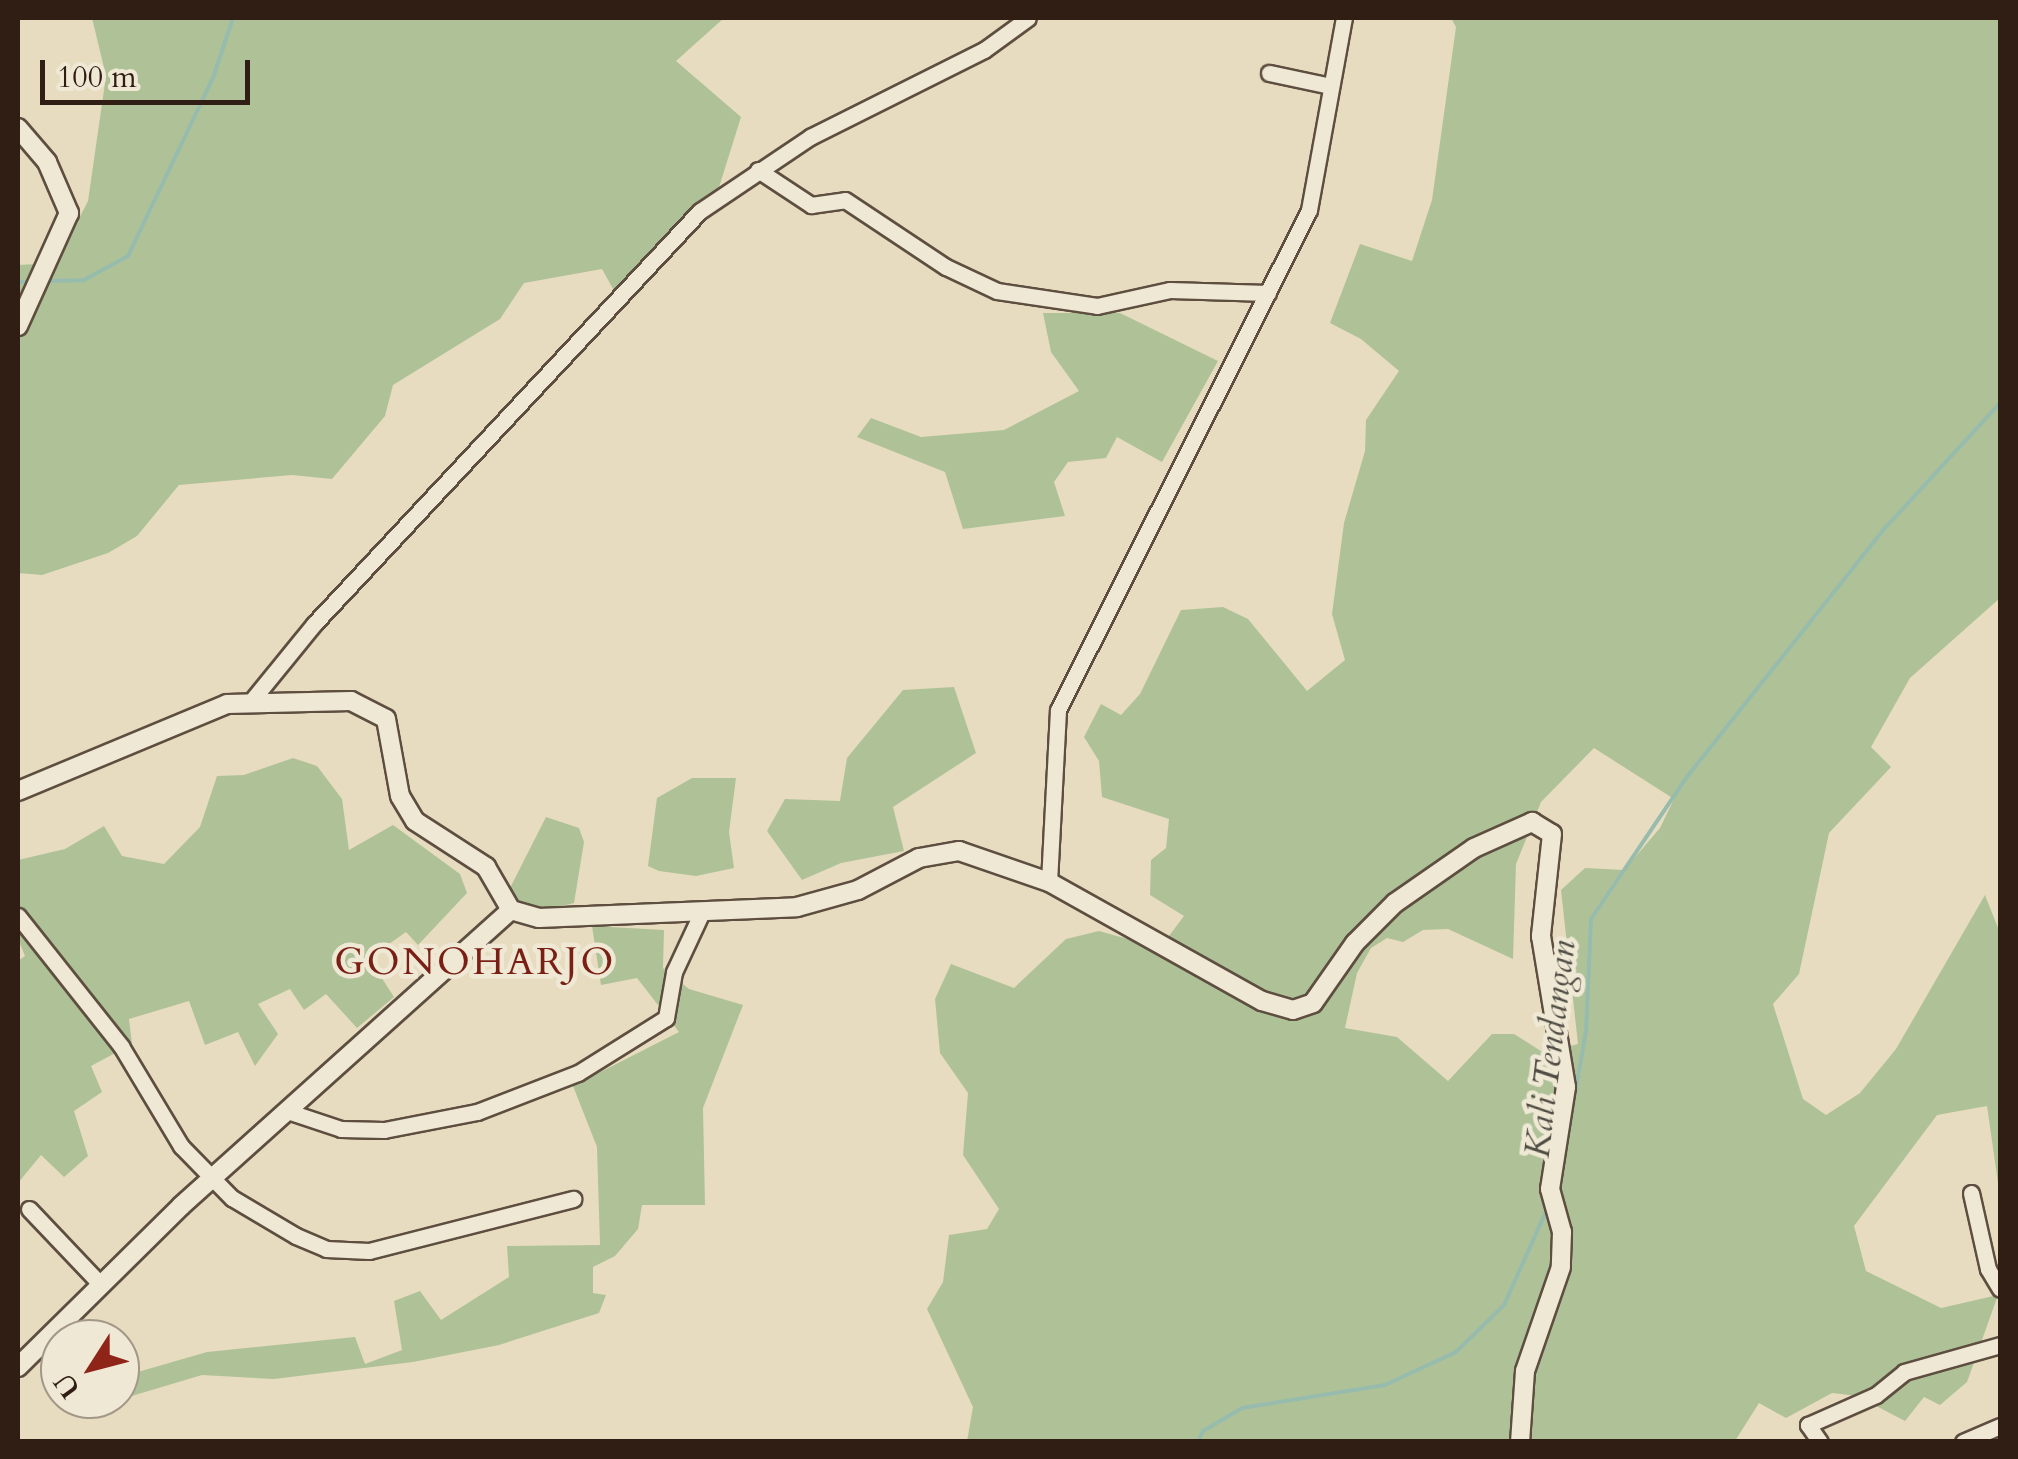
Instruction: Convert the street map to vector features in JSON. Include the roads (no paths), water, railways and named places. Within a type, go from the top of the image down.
[{"type":"street","points":[[253,699],[576,339],[700,211],[758,170],[984,50],[1028,18]]},
{"type":"street","points":[[1049,882],[1054,728],[1062,699],[1268,293],[1315,192],[1344,18]]},
{"type":"street","points":[[1269,73],[1330,86]]},
{"type":"street","points":[[18,128],[47,162],[69,213],[34,282],[18,326]]},
{"type":"street","points":[[758,170],[811,205],[845,200],[946,266],[997,291],[1097,306],[1170,290],[1268,293]]},
{"type":"street","points":[[18,792],[186,718],[253,699],[351,701],[378,709],[391,729],[407,810],[423,828],[486,866],[511,910],[539,918],[702,914],[813,903],[939,852],[980,855],[1049,882],[1262,1001],[1293,1010],[1314,1003],[1355,943],[1395,903],[1513,826],[1540,822],[1552,834],[1541,936],[1566,1087],[1553,1196],[1561,1267],[1525,1371],[1520,1442]]},
{"type":"street","points":[[18,1368],[211,1180],[511,910]]},
{"type":"street","points":[[288,1111],[323,1125],[384,1130],[477,1112],[578,1072],[666,1018],[674,972],[702,914]]},
{"type":"street","points":[[18,916],[121,1046],[164,1123],[211,1180],[279,1227],[349,1253],[572,1199]]},
{"type":"street","points":[[1971,1193],[1988,1269],[2000,1289]]},
{"type":"street","points":[[29,1209],[101,1285]]},
{"type":"street","points":[[1820,1442],[1808,1424],[1876,1395],[1904,1372],[2000,1345]]},
{"type":"street","points":[[1963,1442],[2000,1426]]},
{"type":"waterway","points":[[45,281],[84,280],[128,256],[213,78],[233,18]]},
{"type":"waterway","points":[[18,282],[31,282]]},
{"type":"waterway","name":"Kali Tendangan","points":[[1560,1180],[1586,1031],[1591,919],[1686,778],[1886,527],[2000,403]]},
{"type":"waterway","name":"Kali Tendangan","points":[[1198,1442],[1203,1431],[1242,1408],[1385,1385],[1456,1352],[1504,1305],[1548,1207]]},
{"type":"district","name":"GONOHARJO","points":[[475,963]]}]
